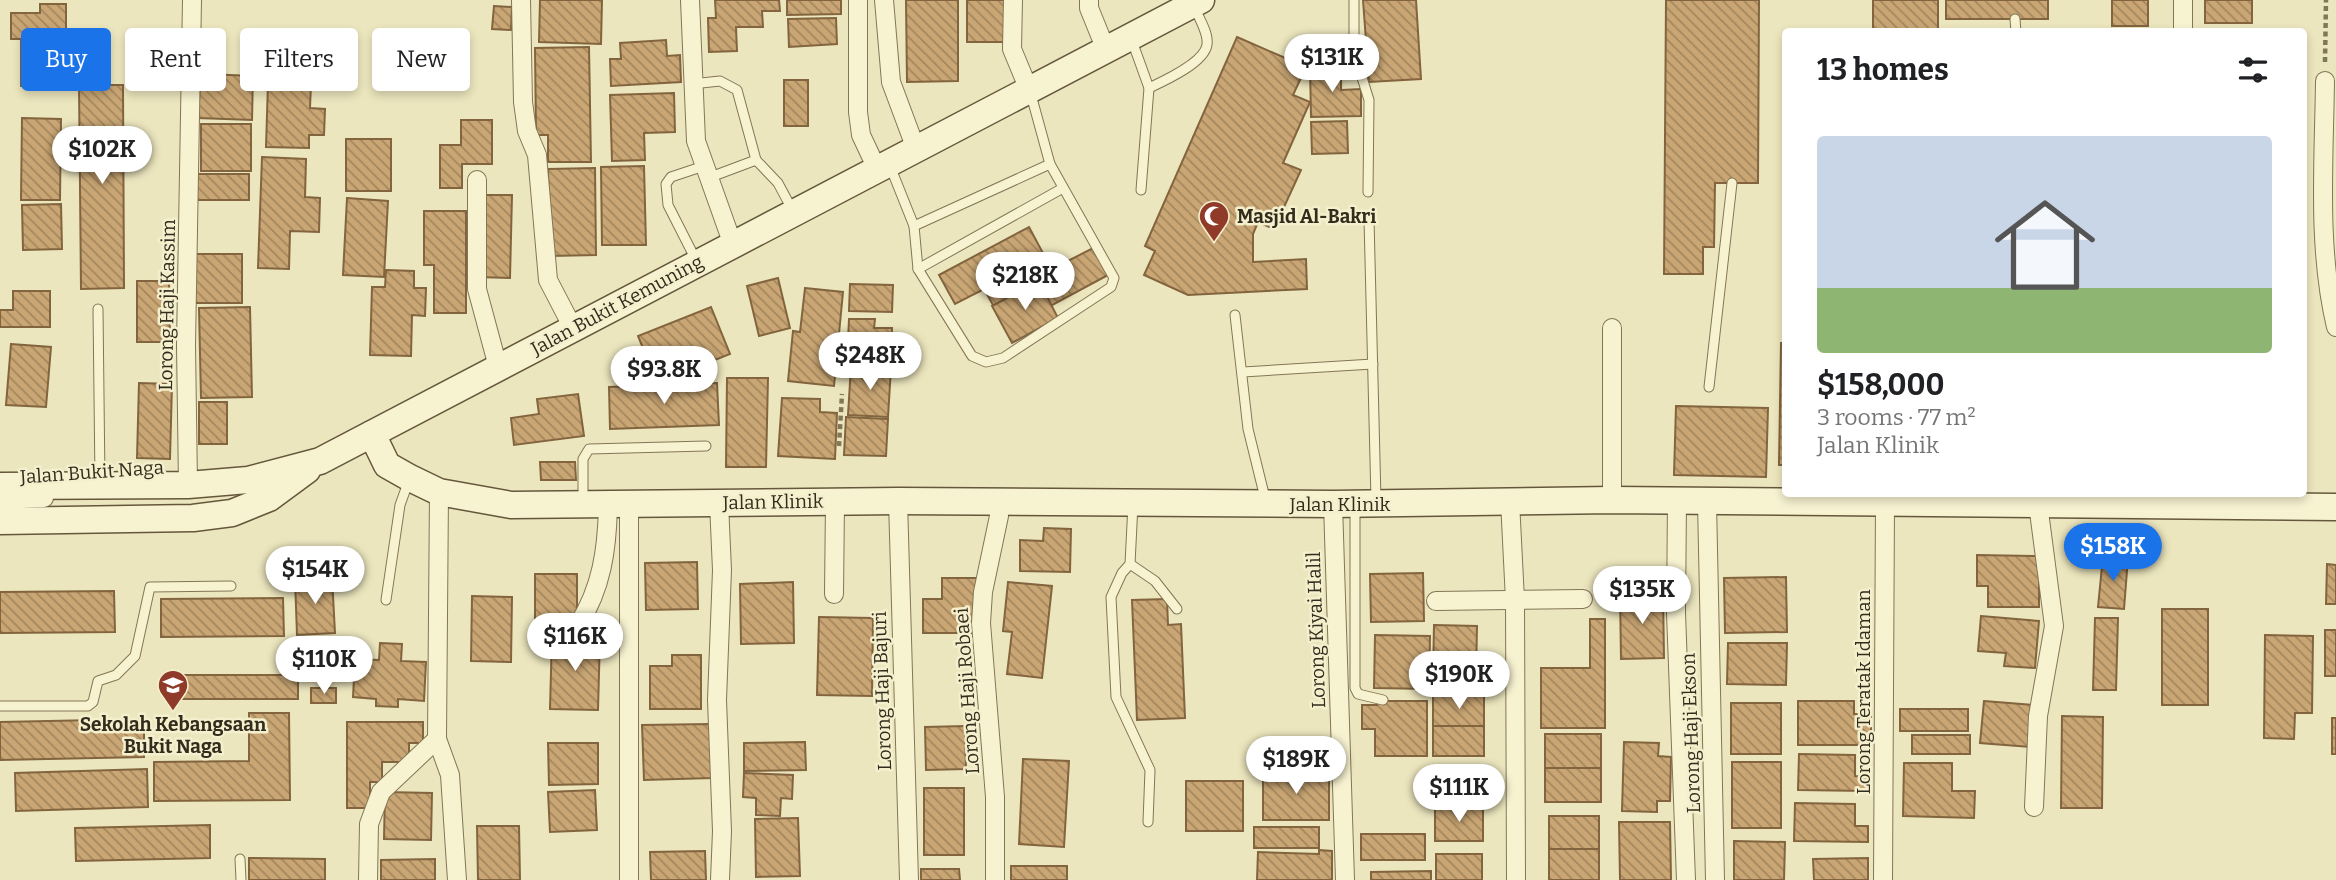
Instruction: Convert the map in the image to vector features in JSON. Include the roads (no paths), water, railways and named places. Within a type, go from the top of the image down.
[{"type":"street","name":"Lorong Haji Kassim","points":[[188,485],[186,345],[192,0]]},
{"type":"street","points":[[521,0],[523,102],[527,131],[537,155],[548,280],[573,328]]},
{"type":"street","points":[[690,0],[696,141],[733,245]]},
{"type":"street","points":[[858,0],[858,112],[861,135],[883,166]]},
{"type":"street","points":[[884,0],[891,82],[916,149]]},
{"type":"street","points":[[1013,0],[1012,50],[1029,90]]},
{"type":"street","points":[[1089,0],[1089,8],[1106,50]]},
{"type":"street","points":[[2183,0],[2183,28]]},
{"type":"street","name":"Jalan Bukit Kemuning","points":[[0,486],[188,485],[248,480],[320,461],[1197,2]]},
{"type":"street","points":[[2325,81],[2323,226],[2330,303],[2336,327]]},
{"type":"street","points":[[477,180],[477,289],[498,367]]},
{"type":"street","points":[[1612,328],[1612,500]]},
{"type":"street","name":"Jalan Klinik","points":[[372,433],[387,465],[410,478],[439,492],[511,505],[898,501],[1355,504],[1612,500],[2038,504],[2172,499],[2336,507]]},
{"type":"street","points":[[0,521],[193,517],[232,513],[269,498],[320,461]]},
{"type":"street","name":"Jalan Bukit Naga","points":[[0,500],[114,494],[188,485]]},
{"type":"street","points":[[439,492],[437,739],[450,775],[457,880]]},
{"type":"street","name":"Lorong Haji Bajuri","points":[[898,501],[909,880]]},
{"type":"street","name":"Lorong Haji Robaei","points":[[995,880],[995,797],[981,623],[983,592],[999,516],[998,501]]},
{"type":"street","points":[[1510,501],[1515,600],[1516,880]]},
{"type":"street","points":[[1676,501],[1676,613],[1686,880]]},
{"type":"street","points":[[834,594],[835,502]]},
{"type":"street","name":"Lorong Haji Ekson","points":[[1707,502],[1715,880]]},
{"type":"street","points":[[719,503],[722,570],[717,700],[722,831],[720,880]]},
{"type":"street","name":"Lorong Kiyai Halil","points":[[1345,880],[1355,504]]},
{"type":"street","name":"Lorong Teratak Idaman","points":[[1883,880],[1885,504]]},
{"type":"street","points":[[2034,807],[2038,716],[2054,626],[2038,504]]},
{"type":"street","points":[[578,625],[588,609],[604,561],[607,506]]},
{"type":"street","points":[[607,506],[629,880]]},
{"type":"street","points":[[1436,601],[1583,598]]},
{"type":"street","points":[[368,880],[369,824],[381,792],[437,739]]},
{"type":"lane","points":[[1354,0],[1354,52],[1369,100],[1368,192]]},
{"type":"lane","points":[[1149,88],[1178,73],[1201,56],[1207,47],[1197,2]]},
{"type":"lane","points":[[2015,19],[2016,28]]},
{"type":"lane","points":[[1131,37],[1149,88],[1141,190]]},
{"type":"lane","points":[[692,84],[720,81],[737,90],[757,160],[778,183],[793,213]]},
{"type":"lane","points":[[883,166],[914,226],[918,269],[972,356],[986,362],[1003,358],[1111,287],[1114,278],[1050,163],[1029,90]]},
{"type":"lane","points":[[698,263],[668,205],[666,184],[671,177],[757,160]]},
{"type":"lane","points":[[914,226],[1050,163]]},
{"type":"lane","points":[[1709,387],[1732,183]]},
{"type":"lane","points":[[918,269],[1063,188]]},
{"type":"lane","points":[[1369,219],[1373,364],[1355,504],[1355,688],[1358,694],[1383,700]]},
{"type":"lane","points":[[97,309],[100,486]]},
{"type":"lane","points":[[1235,315],[1248,429],[1266,504]]},
{"type":"lane","points":[[1243,372],[1373,364]]},
{"type":"lane","points":[[607,506],[583,459],[589,449],[706,446]]},
{"type":"lane","points":[[386,600],[400,505],[410,478]]},
{"type":"lane","points":[[1133,502],[1130,564],[1122,573],[1111,597],[1116,697],[1150,770],[1148,822]]},
{"type":"lane","points":[[1130,564],[1155,581],[1177,609]]},
{"type":"lane","points":[[0,706],[88,706],[93,702],[97,681],[116,675],[135,656],[150,587],[231,586]]},
{"type":"lane","points":[[240,859],[241,880]]},
{"type":"place","name":"Masjid Al-Bakri","points":[[1214,243]]},
{"type":"place","name":"Sekolah Kebangsaan Bukit Naga","points":[[173,712]]}]
